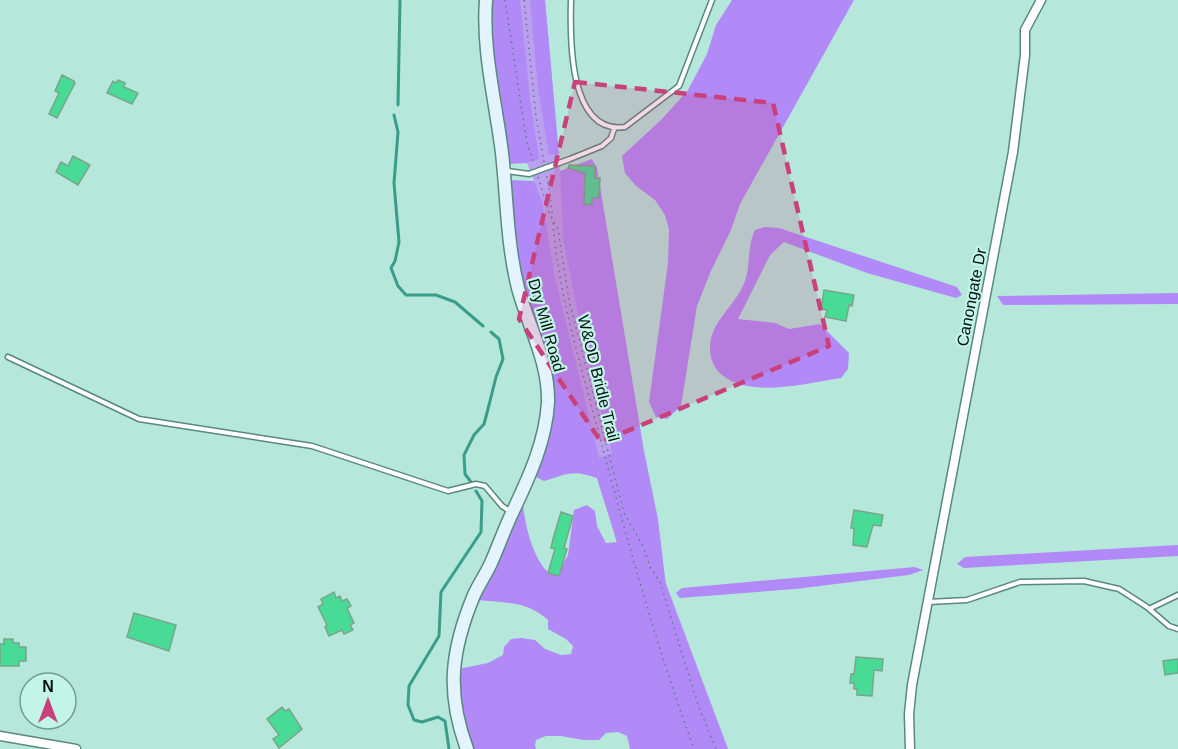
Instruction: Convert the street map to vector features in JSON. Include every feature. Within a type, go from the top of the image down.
[{"type":"street","name":"Dry Mill Road","points":[[467,749],[454,703],[453,670],[459,638],[474,596],[491,564],[528,479],[543,437],[548,400],[545,369],[518,288],[510,242],[504,171],[487,45],[486,0]]},
{"type":"street","name":"Canongate Dr","points":[[910,749],[910,699],[1012,152],[1026,55],[1026,30],[1041,0]]},
{"type":"street","points":[[0,736],[76,749]]},
{"type":"lane","points":[[571,0],[570,36],[578,87],[597,121],[614,129],[625,127],[679,86],[712,0]]},
{"type":"lane","points":[[504,171],[529,174],[537,172],[602,146],[611,138],[614,129]]},
{"type":"lane","points":[[8,357],[139,419],[312,446],[448,491],[476,484],[485,486],[502,506],[512,513]]},
{"type":"lane","points":[[928,602],[967,600],[1020,582],[1083,581],[1119,589],[1169,626],[1178,629]]},
{"type":"lane","points":[[1149,609],[1178,595]]},
{"type":"path","name":"W&OD Bridle Trail","points":[[505,0],[527,144],[553,221],[558,229],[568,300],[624,513],[643,546],[650,567],[660,582],[698,705],[716,749]]},
{"type":"path","points":[[524,0],[537,117],[552,197],[557,257],[571,326],[645,605],[694,749]]},
{"type":"highlighted area","points":[[575,82],[773,103],[829,346],[601,442],[519,319]]},
{"type":"shaded area","points":[[490,0],[520,0],[530,99],[539,159],[527,163],[508,164],[491,45]]},
{"type":"shaded area","points":[[497,0],[545,0],[562,196],[629,484],[728,749],[681,749],[597,478],[534,181],[527,163],[508,145]]},
{"type":"shaded area","points":[[530,0],[545,0],[559,154],[549,155],[538,89]]},
{"type":"shaded area","points":[[732,0],[854,0],[740,204],[731,230],[697,306],[681,406],[667,419],[656,417],[649,402],[668,263],[669,229],[665,215],[655,200],[636,186],[625,173],[622,156],[662,119],[688,90],[707,54],[716,25]]},
{"type":"shaded area","points":[[592,159],[597,168],[644,451],[658,519],[666,586],[728,749],[630,749],[627,736],[618,732],[606,733],[599,740],[546,736],[536,740],[536,749],[467,749],[453,670],[488,663],[503,655],[504,647],[511,639],[535,640],[545,649],[561,655],[571,654],[573,646],[566,639],[548,629],[548,620],[539,613],[521,605],[473,599],[522,493],[526,525],[533,548],[543,567],[550,574],[558,573],[568,555],[574,510],[587,505],[595,511],[597,526],[606,543],[617,542],[597,478],[575,473],[544,481],[530,474],[547,403],[518,288],[505,180],[534,181],[542,201],[555,278],[599,458],[612,453],[584,344],[563,239],[560,171]]},
{"type":"shaded area","points":[[765,227],[779,228],[957,287],[962,295],[956,298],[867,273],[784,242],[770,255],[738,319],[775,323],[789,329],[820,324],[849,353],[848,369],[841,378],[793,386],[776,388],[743,385],[717,370],[711,358],[710,344],[718,322],[739,294],[745,281],[755,230]]},
{"type":"shaded area","points":[[1178,293],[1178,304],[1003,305],[997,296]]},
{"type":"shaded area","points":[[1178,545],[1178,556],[964,568],[957,564],[965,557]]},
{"type":"shaded area","points":[[915,567],[923,570],[909,575],[795,589],[680,598],[676,593],[682,588]]},
{"type":"building","points":[[62,75],[75,83],[57,118],[49,114],[59,93],[55,91]]},
{"type":"building","points":[[118,80],[125,83],[124,87],[138,93],[132,104],[107,93],[113,81],[116,83]]},
{"type":"building","points":[[73,156],[90,165],[78,185],[56,172],[61,162],[68,166]]},
{"type":"building","points":[[569,165],[595,166],[595,178],[600,178],[599,198],[592,198],[592,205],[584,204],[585,173],[568,168]]},
{"type":"building","points":[[824,290],[854,295],[852,306],[849,305],[846,321],[825,317],[827,310],[821,309]]},
{"type":"building","points":[[854,510],[883,515],[881,526],[873,525],[867,547],[853,545],[854,528],[851,528]]},
{"type":"building","points":[[561,512],[573,516],[559,576],[548,573],[555,549],[551,548]]},
{"type":"building","points":[[334,592],[336,598],[340,596],[342,601],[347,599],[351,606],[347,608],[354,623],[350,625],[353,630],[344,634],[342,630],[329,636],[325,627],[327,625],[318,607],[323,604],[321,599]]},
{"type":"building","points":[[134,613],[176,625],[169,651],[127,637]]},
{"type":"building","points":[[4,639],[13,639],[13,643],[19,643],[19,647],[26,647],[26,661],[19,661],[19,666],[0,666],[0,644],[4,644]]},
{"type":"building","points":[[856,657],[883,659],[882,671],[874,670],[872,696],[857,695],[854,683],[850,683],[851,674],[854,674]]},
{"type":"building","points":[[1178,659],[1178,673],[1165,675],[1163,661]]},
{"type":"building","points":[[282,707],[285,711],[289,709],[302,729],[279,748],[273,739],[279,735],[267,719]]},
{"type":"waterway","points":[[398,105],[400,0]]},
{"type":"waterway","points":[[394,115],[398,132],[394,183],[399,242],[391,268],[398,286],[406,295],[436,295],[455,302],[483,326]]},
{"type":"waterway","points":[[471,482],[465,474],[464,455],[474,435],[484,424],[503,359],[499,339],[491,332]]},
{"type":"waterway","points":[[449,749],[445,721],[438,717],[422,722],[414,720],[408,705],[409,686],[439,636],[441,592],[481,532],[482,501],[476,491]]}]
